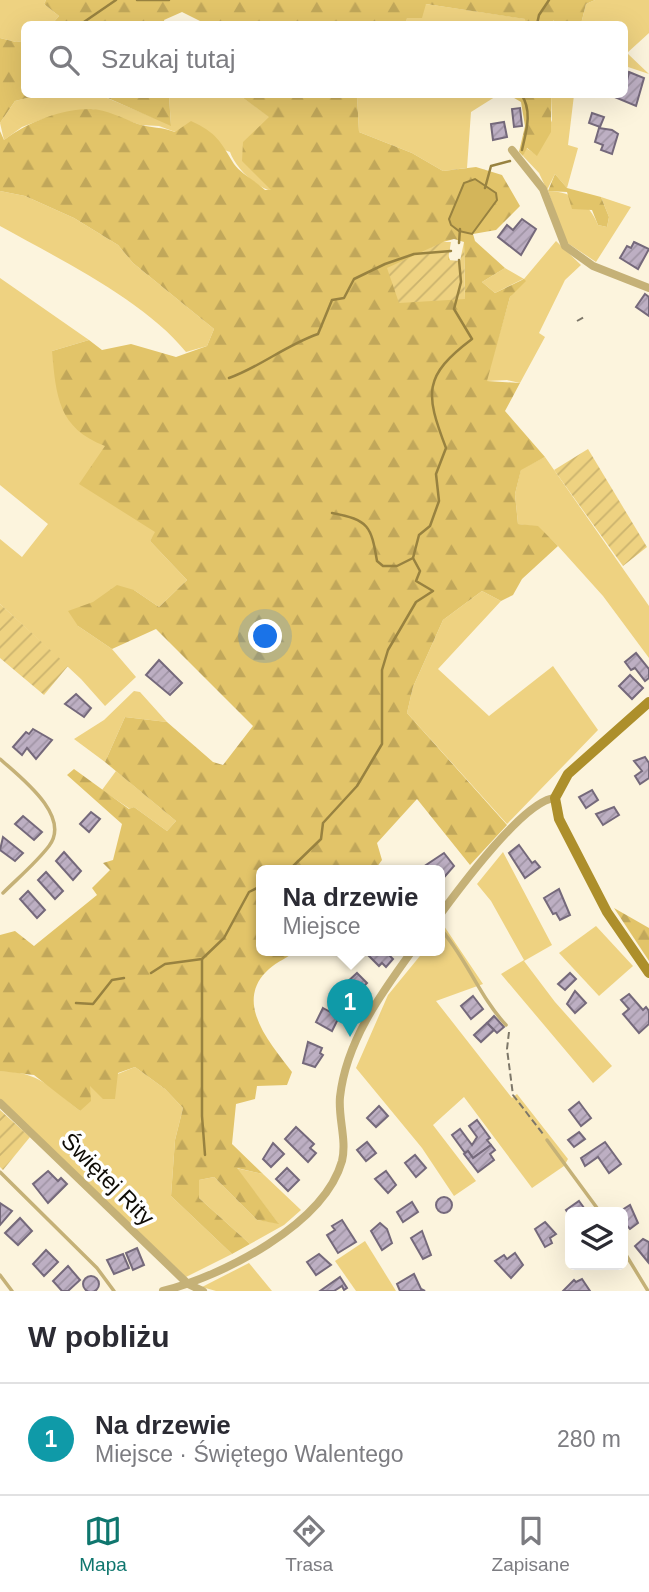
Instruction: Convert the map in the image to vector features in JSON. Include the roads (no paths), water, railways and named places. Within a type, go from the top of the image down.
[{"type":"street","points":[[512,150],[543,189],[565,246],[593,266],[649,288]]},
{"type":"street","points":[[649,702],[568,774],[555,797],[559,819],[607,912],[649,973]]},
{"type":"street","points":[[445,909],[518,820],[540,802],[555,797]]},
{"type":"street","points":[[163,1291],[188,1284],[249,1255],[285,1233],[323,1192],[341,1163],[344,1147],[340,1102],[354,1045],[381,994],[408,956]]},
{"type":"street","name":"Świętej Rity","points":[[0,1103],[188,1284],[199,1290]]},
{"type":"lane","points":[[0,759],[29,785],[49,811],[55,829],[51,845],[3,893]]},
{"type":"lane","points":[[445,934],[461,953],[492,1010],[506,1025]]},
{"type":"lane","points":[[547,1140],[596,1207]]},
{"type":"lane","points":[[0,1172],[97,1268],[114,1291]]},
{"type":"lane","points":[[628,1258],[648,1291]]},
{"type":"lane","points":[[0,1275],[12,1291]]},
{"type":"waterway","points":[[85,21],[116,0]]},
{"type":"waterway","points":[[137,0],[169,0]]},
{"type":"waterway","points":[[538,21],[549,0]]},
{"type":"waterway","points":[[522,150],[528,114],[523,98]]},
{"type":"waterway","points":[[485,188],[491,166],[510,161]]},
{"type":"waterway","points":[[459,243],[460,229]]},
{"type":"waterway","points":[[229,378],[318,334],[332,300],[344,298],[354,279],[414,254],[451,251]]},
{"type":"waterway","points":[[294,865],[321,839],[323,823],[357,786],[382,744],[382,670],[388,650],[416,602],[433,591],[416,581],[420,571],[413,558],[419,535],[430,526],[439,501],[436,474],[446,448],[434,413],[433,387],[444,364],[472,339],[454,309],[461,282],[459,260]]},
{"type":"waterway","points":[[332,513],[354,519],[366,526],[373,540],[377,561],[383,566],[397,566],[413,558]]},
{"type":"waterway","points":[[151,973],[165,964],[202,959],[224,938],[249,892],[256,888]]},
{"type":"waterway","points":[[202,959],[202,1116],[205,1155]]},
{"type":"waterway","points":[[76,1003],[93,1004],[112,980],[124,978]]},
{"type":"place","name":"Na drzewie","points":[[350,1037]]}]
